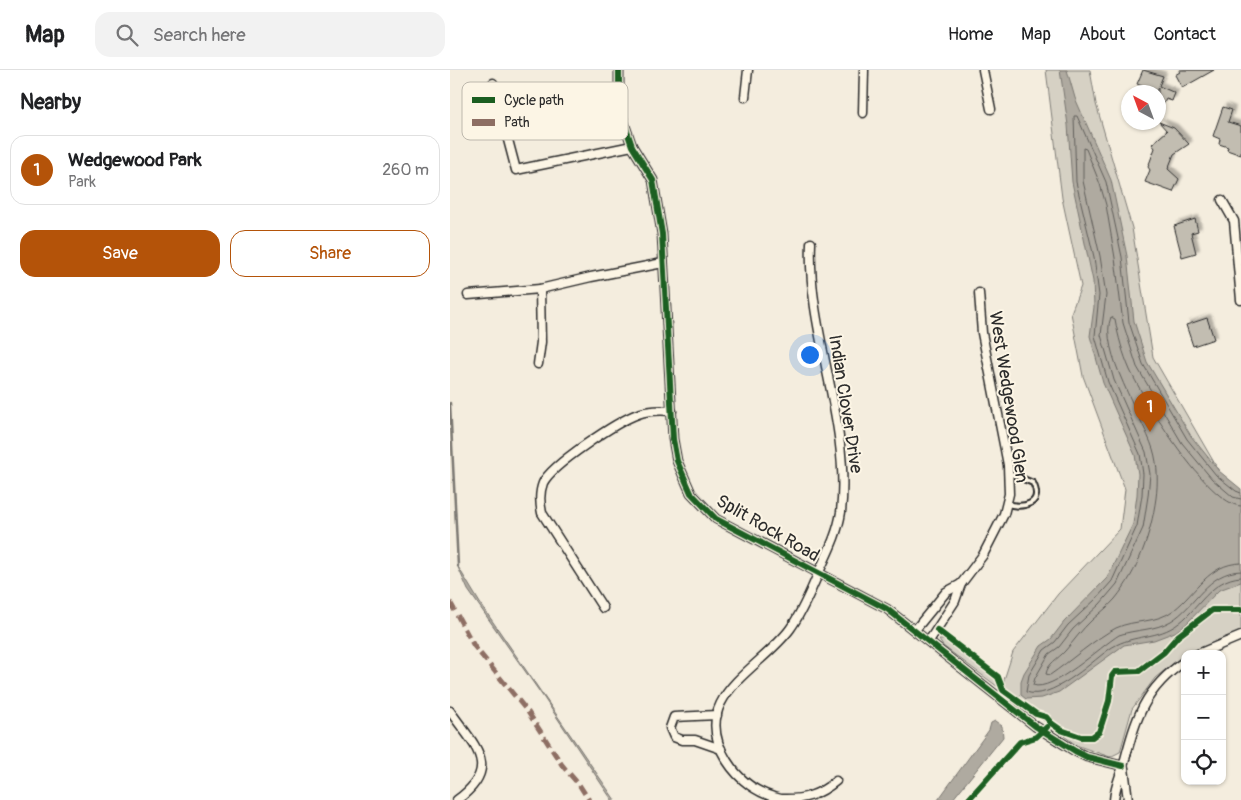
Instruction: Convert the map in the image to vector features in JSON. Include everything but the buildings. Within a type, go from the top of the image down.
[{"type":"street","points":[[745,97],[748,70]]},
{"type":"street","points":[[863,113],[864,70]]},
{"type":"street","points":[[983,70],[992,109]]},
{"type":"street","name":"Split Rock Road","points":[[628,134],[632,146],[653,180],[662,234],[673,439],[677,461],[690,493],[716,519],[887,609],[1042,731],[1087,757],[1123,766]]},
{"type":"street","points":[[508,140],[516,170],[632,146]]},
{"type":"street","points":[[1222,200],[1234,221],[1241,300]]},
{"type":"street","name":"Indian Clover Drive","points":[[811,243],[810,275],[840,443],[843,489],[837,531],[810,596],[789,631],[735,681],[719,706],[717,728],[721,749],[738,776],[764,794],[782,799],[800,800],[819,795],[836,781]]},
{"type":"street","points":[[468,295],[540,289],[663,263]]},
{"type":"street","points":[[538,364],[541,342],[540,289]]},
{"type":"street","name":"West Wedgewood Glen","points":[[929,641],[955,601],[961,584],[983,555],[998,529],[1007,504],[1009,472],[987,365],[979,293]]},
{"type":"street","points":[[603,608],[542,514],[539,502],[542,484],[557,466],[620,422],[639,413],[656,410],[672,411]]},
{"type":"street","name":"West Wedgewood Glen","points":[[915,630],[946,592],[961,584]]},
{"type":"street","points":[[1208,650],[1241,636]]},
{"type":"street","points":[[1114,800],[1115,785],[1123,766],[1138,713],[1159,684],[1181,665]]},
{"type":"street","points":[[450,711],[478,752],[483,766],[479,781],[457,800]]},
{"type":"street","points":[[717,716],[674,717],[670,728],[674,738],[695,740],[721,749]]},
{"type":"street","points":[[1123,766],[1128,800]]},
{"type":"lane","points":[[1007,504],[1020,507],[1029,505],[1035,498],[1036,490],[1033,483],[1009,472]]},
{"type":"shaded area","points":[[1046,70],[1090,70],[1096,104],[1132,228],[1153,357],[1241,509],[1241,632],[1195,650],[1181,650],[1181,657],[1155,678],[1132,709],[1120,752],[1110,757],[1076,745],[943,646],[939,640],[945,640],[1003,683],[1013,652],[1058,594],[1120,529],[1125,489],[1083,376],[1071,313],[1081,286],[1062,198]]},
{"type":"water","points":[[1060,70],[1067,70],[1075,98],[1111,180],[1127,256],[1134,321],[1147,362],[1191,436],[1219,471],[1241,489],[1241,582],[1219,590],[1186,624],[1175,632],[1154,640],[1124,645],[1059,692],[1042,698],[1026,699],[1021,695],[1021,681],[1024,673],[1041,646],[1051,639],[1064,622],[1107,578],[1133,524],[1137,495],[1138,474],[1135,455],[1103,383],[1090,336],[1094,307],[1093,281],[1072,182],[1068,125]]},
{"type":"water","points":[[457,565],[480,603],[615,800],[612,800],[544,698],[468,590]]},
{"type":"water","points":[[995,721],[1002,726],[1003,737],[952,800],[938,800],[989,730],[991,723]]},
{"type":"waterway","points":[[450,403],[458,566]]},
{"type":"marked path","points":[[450,602],[474,646],[528,712],[562,765],[589,800]]},
{"type":"cycle path","points":[[619,70],[619,82]]},
{"type":"cycle path","points":[[628,134],[632,146],[653,180],[662,234],[673,439],[677,461],[691,493],[716,519],[887,609],[1035,726],[1087,757],[1123,766]]},
{"type":"cycle path","points":[[937,630],[998,677],[1003,690],[1036,714],[1046,717],[1061,730],[1081,737],[1092,737],[1099,732],[1109,701],[1112,676],[1115,672],[1139,671],[1164,652],[1178,636],[1212,610],[1241,610]]},
{"type":"cycle path","points":[[968,800],[1020,742],[1036,737],[1047,727]]},
{"type":"place","name":"Wedgewood Park","points":[[1150,432]]}]
